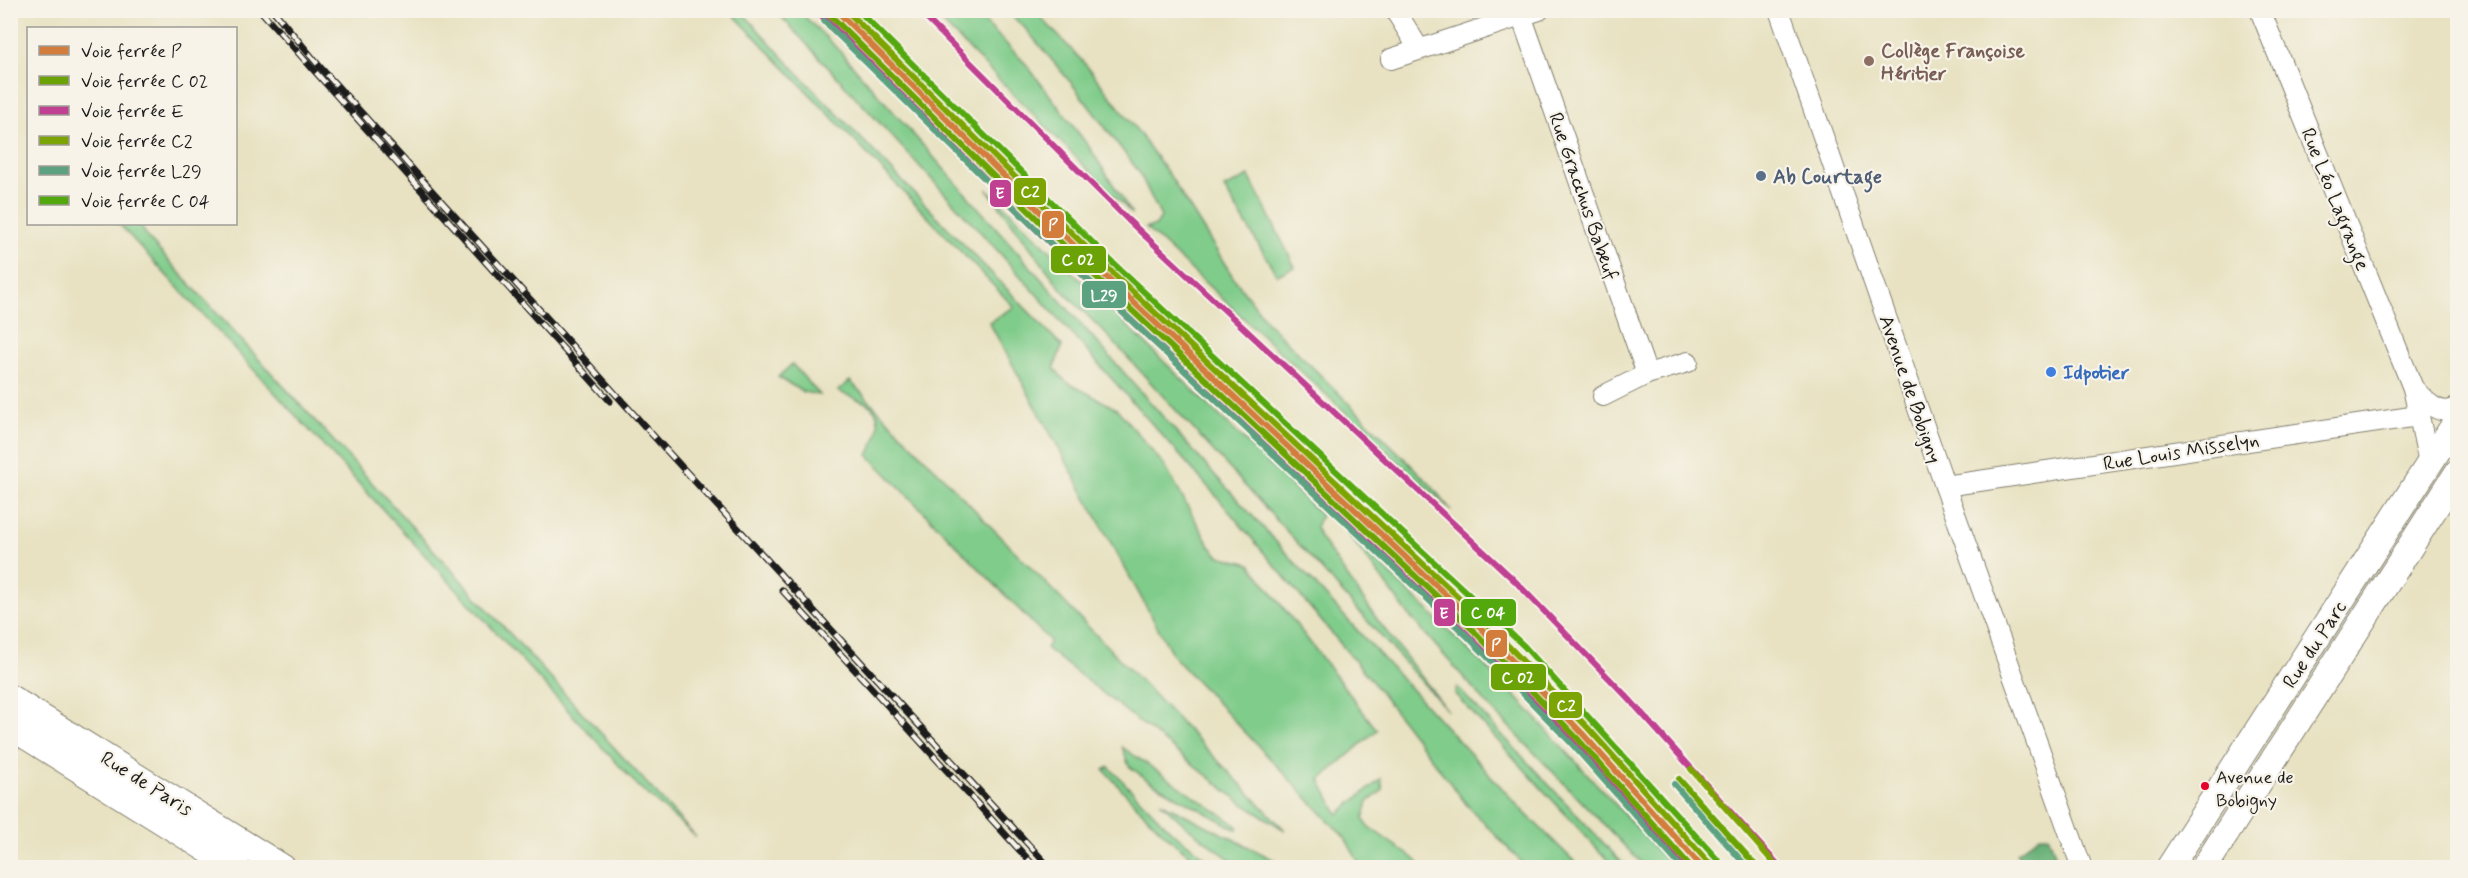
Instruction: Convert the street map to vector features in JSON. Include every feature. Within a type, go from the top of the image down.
[{"type":"main road","name":"Rue du Parc","points":[[2169,867],[2457,419]]},
{"type":"main road","name":"Rue du Parc","points":[[2204,867],[2457,472]]},
{"type":"main road","name":"Rue de Paris","points":[[10,698],[283,867]]},
{"type":"main road","name":"Rue de Paris","points":[[10,726],[237,867]]},
{"type":"street","points":[[1395,10],[1419,49]]},
{"type":"street","name":"Avenue de Bobigny","points":[[1779,10],[1945,486],[2082,867]]},
{"type":"street","name":"Rue Léo Lagrange","points":[[2260,10],[2413,388]]},
{"type":"street","points":[[1391,59],[1530,14]]},
{"type":"street","name":"Rue Gracchus Babeuf","points":[[1530,14],[1647,374]]},
{"type":"street","points":[[1603,396],[1647,374],[1688,362]]},
{"type":"street","points":[[2413,388],[2426,403],[2440,411],[2453,411],[2457,407]]},
{"type":"street","points":[[2413,388],[2430,463]]},
{"type":"street","name":"Rue Louis Misselyn","points":[[1945,486],[2418,416]]},
{"type":"green space","points":[[730,11],[741,11],[795,70],[1062,346],[1054,368],[1065,381],[1117,409],[1164,465],[1210,546],[1219,556],[1250,564],[1377,730],[1320,780],[1338,814],[1381,779],[1383,790],[1368,802],[1363,819],[1369,827],[1417,861],[1420,867],[1364,867],[1359,863],[1345,838],[1174,657],[989,322],[1014,307]]},
{"type":"green space","points":[[776,11],[799,11],[837,48],[1203,462],[1524,812],[1580,867],[1526,867],[1467,805],[1371,680],[1217,497],[997,250]]},
{"type":"green space","points":[[931,11],[974,11],[1026,64],[1089,147],[1132,214]]},
{"type":"green space","points":[[1006,11],[1035,11],[1086,65],[1170,176],[1233,277],[1268,323],[1430,484],[1451,510],[1146,228],[1156,226],[1161,217],[1139,172],[1072,84],[1024,27]]},
{"type":"green space","points":[[1249,176],[1295,267],[1277,275],[1224,188]]},
{"type":"green space","points":[[987,189],[1321,515],[1316,527],[1319,536],[1379,622],[1448,711],[1108,336],[1062,290]]},
{"type":"green space","points":[[120,225],[141,225],[148,238],[696,837],[638,786]]},
{"type":"green space","points":[[792,364],[820,395],[803,392],[778,377]]},
{"type":"green space","points":[[850,381],[1285,830],[1243,804],[1046,648],[1050,641],[868,455],[877,434],[878,420],[872,408],[866,403],[838,391]]},
{"type":"green space","points":[[1347,532],[1507,687],[1673,867],[1645,867],[1487,704],[1408,614]]},
{"type":"green space","points":[[1457,687],[1626,867],[1614,867],[1455,694]]},
{"type":"green space","points":[[1122,747],[1238,826],[1237,830],[1149,781],[1129,766]]},
{"type":"green space","points":[[1109,767],[1171,831],[1218,867],[1205,864],[1191,856],[1158,828],[1104,770]]},
{"type":"green space","points":[[1160,802],[1288,867],[1240,867],[1186,826]]},
{"type":"green space","points":[[2040,835],[2048,835],[2060,867],[2023,867],[2017,853]]},
{"type":"railway","points":[[260,10],[610,401]]},
{"type":"railway","points":[[273,10],[320,67],[668,452],[1050,868]]},
{"type":"railway","points":[[782,590],[1036,868]]},
{"type":"rail line","name":"E","points":[[816,10],[1074,267],[1467,634],[1569,738],[1684,868]]},
{"type":"rail line","name":"P","points":[[836,10],[1096,267],[1478,625],[1582,733],[1703,868]]},
{"type":"rail line","name":"C2","points":[[846,10],[1101,262],[1483,620],[1588,728],[1709,863]]},
{"type":"rail line","name":"E","points":[[918,10],[1128,220],[1514,580],[1629,699],[1781,868]]},
{"type":"rail line","name":"L29","points":[[824,21],[1086,278],[1467,636],[1571,743],[1682,868]]},
{"type":"rail line","name":"C2","points":[[1691,769],[1774,863]]},
{"type":"rail line","name":"L29","points":[[1674,784],[1748,868]]},
{"type":"transit line","points":[[830,15],[1091,272],[1473,630],[1577,738],[1692,868]]},
{"type":"transit line","points":[[863,15],[1114,264],[1524,646],[1725,868]]},
{"type":"transit line","points":[[1679,779],[1758,868]]},
{"type":"place","name":"Collège Françoise Héritier","points":[[1869,61]]},
{"type":"place","name":"Ab Courtage","points":[[1761,176]]},
{"type":"place","name":"Idpotier","points":[[2051,372]]},
{"type":"place","name":"Avenue de Bobigny","points":[[2205,786]]}]
